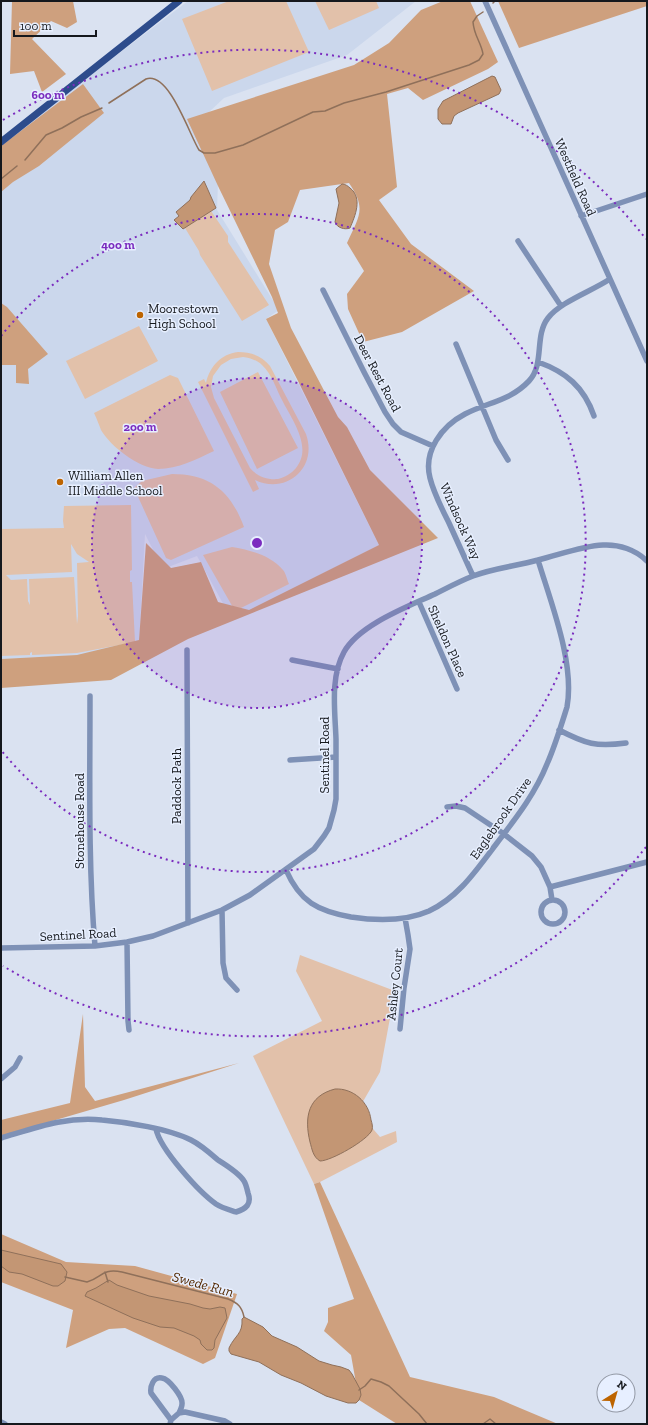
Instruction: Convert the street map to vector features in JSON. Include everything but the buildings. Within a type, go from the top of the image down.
[{"type":"main road","points":[[1,142],[179,1]]},
{"type":"street","name":"Westfield Road","points":[[485,1],[647,361]]},
{"type":"street","points":[[581,216],[647,194]]},
{"type":"street","points":[[518,241],[562,306]]},
{"type":"street","name":"Windsock Way","points":[[473,576],[440,504],[430,478],[429,461],[433,446],[441,433],[452,422],[466,414],[505,398],[520,390],[532,377],[538,362],[543,328],[548,317],[562,306],[610,280]]},
{"type":"street","name":"Deer Rest Road","points":[[323,290],[364,372],[393,424],[401,432],[433,446]]},
{"type":"street","points":[[456,344],[481,407],[496,440],[508,460]]},
{"type":"street","points":[[538,362],[564,374],[576,384],[585,396],[594,416]]},
{"type":"street","name":"Sentinel Road","points":[[1,948],[95,946],[127,942],[153,936],[222,910],[250,895],[314,849],[328,828],[336,799],[336,678],[344,652],[362,631],[381,620],[473,576],[574,550],[602,545],[620,546],[643,557],[647,561]]},
{"type":"street","name":"Eaglebrook Drive","points":[[286,870],[292,883],[311,904],[328,911],[369,920],[405,918],[428,911],[454,895],[468,881],[526,805],[535,790],[548,764],[568,702],[568,674],[562,641],[538,560]]},
{"type":"street","name":"Sheldon Place","points":[[419,602],[457,689]]},
{"type":"street","name":"Paddock Path","points":[[187,650],[188,923]]},
{"type":"street","points":[[292,660],[338,669]]},
{"type":"street","name":"Stonehouse Road","points":[[90,696],[90,856],[95,946]]},
{"type":"street","points":[[559,730],[575,739],[596,745],[626,743]]},
{"type":"street","points":[[290,760],[336,757]]},
{"type":"street","points":[[447,807],[456,806],[465,808],[504,834],[532,856],[541,867],[550,887],[552,900]]},
{"type":"street","points":[[550,887],[647,862]]},
{"type":"street","points":[[552,900],[562,904],[565,911],[563,919],[554,925],[543,920],[540,913],[544,903],[552,900]]},
{"type":"street","points":[[222,910],[223,963],[226,978],[237,990]]},
{"type":"street","name":"Ashley Court","points":[[400,1029],[410,948],[405,918]]},
{"type":"street","points":[[127,942],[129,1030]]},
{"type":"street","points":[[1,1079],[15,1067],[20,1058]]},
{"type":"street","points":[[1,1138],[55,1122],[81,1119],[103,1120],[156,1129],[179,1135],[192,1141],[230,1168],[244,1181],[249,1197],[248,1205],[245,1209],[236,1212],[218,1205],[204,1195],[164,1147],[157,1136],[156,1129]]},
{"type":"street","points":[[157,1378],[167,1380],[180,1395],[182,1404],[179,1413],[170,1422],[151,1393],[150,1388],[152,1383],[157,1378]]},
{"type":"street","points":[[179,1413],[185,1412],[224,1421],[230,1424]]},
{"type":"street","points":[[1,1422],[5,1424]]},
{"type":"shaded area","points":[[12,1],[73,1],[77,22],[67,28],[51,21],[32,39],[66,74],[42,92],[34,71],[10,74]]},
{"type":"shaded area","name":"Moorestown High School","points":[[188,1],[416,1],[347,55],[224,98],[192,128],[218,182],[217,210],[279,310],[266,319],[379,545],[232,620],[197,556],[163,569],[145,534],[139,645],[82,655],[1,659],[1,143]]},
{"type":"shaded area","points":[[229,1],[286,1],[309,52],[212,91],[182,19]]},
{"type":"shaded area","points":[[315,1],[376,1],[379,8],[329,30]]},
{"type":"shaded area","points":[[443,1],[470,1],[498,62],[488,69],[423,100],[408,88],[387,94],[397,187],[379,200],[411,244],[474,291],[402,332],[363,342],[348,309],[347,294],[364,271],[347,243],[358,219],[359,213],[358,200],[349,183],[300,190],[288,222],[275,230],[269,264],[291,328],[338,417],[347,427],[370,470],[438,538],[188,639],[111,680],[1,688],[1,659],[77,655],[139,640],[146,543],[171,568],[201,562],[218,602],[249,610],[379,545],[266,319],[278,313],[272,297],[187,119],[354,65],[389,43],[421,10]]},
{"type":"shaded area","points":[[498,1],[647,1],[647,6],[519,48]]},
{"type":"shaded area","points":[[492,76],[495,77],[501,90],[499,94],[458,113],[454,116],[451,124],[442,124],[438,119],[438,109],[443,101]]},
{"type":"shaded area","points":[[83,84],[104,113],[39,166],[13,182],[1,192],[1,146]]},
{"type":"shaded area","points":[[204,181],[216,208],[183,229],[174,220],[179,216],[176,212],[190,200]]},
{"type":"shaded area","points":[[342,184],[354,192],[357,202],[354,218],[350,228],[348,229],[339,227],[335,222],[339,203],[336,189]]},
{"type":"shaded area","points":[[211,211],[228,236],[228,242],[269,305],[242,321],[200,255],[185,228]]},
{"type":"shaded area","points":[[1,303],[7,307],[48,354],[28,369],[29,384],[16,383],[16,365],[1,365]]},
{"type":"shaded area","points":[[139,326],[158,361],[85,399],[66,361]]},
{"type":"shaded area","points":[[238,352],[252,354],[260,357],[270,366],[306,434],[309,446],[307,458],[297,475],[288,481],[278,484],[267,484],[255,480],[259,489],[253,492],[198,382],[204,379],[206,383],[213,366],[221,358]],"holes":[[[243,357],[258,362],[268,373],[295,425],[302,443],[301,460],[296,468],[288,475],[278,479],[262,477],[250,468],[214,398],[211,387],[213,376],[221,365],[231,359]]]},
{"type":"shaded area","points":[[258,372],[298,448],[257,469],[220,392]]},
{"type":"shaded area","points":[[170,375],[178,378],[214,451],[173,467],[165,469],[151,468],[134,461],[118,450],[101,430],[94,413]]},
{"type":"shaded area","points":[[172,474],[198,477],[218,487],[233,504],[244,527],[171,560],[166,558],[134,488],[142,481]]},
{"type":"shaded area","points":[[131,505],[132,570],[130,571],[130,582],[132,582],[135,642],[77,653],[32,655],[32,652],[30,655],[1,656],[1,529],[64,528],[64,506]],"holes":[[[71,544],[77,554],[89,562],[77,563],[77,624],[74,577],[29,579],[30,605],[28,601],[27,579],[11,580],[6,575],[72,572]]]},
{"type":"shaded area","points":[[232,547],[253,552],[272,560],[284,571],[289,584],[235,611],[203,555]]},
{"type":"shaded area","points":[[300,955],[395,991],[380,1072],[361,1105],[368,1123],[380,1137],[396,1131],[397,1142],[314,1184],[253,1056],[322,1021],[296,971]]},
{"type":"shaded area","points":[[83,1014],[85,1087],[95,1101],[239,1063],[124,1100],[1,1136],[1,1120],[70,1103]]},
{"type":"shaded area","points":[[335,1089],[348,1091],[359,1097],[370,1113],[372,1130],[364,1139],[349,1149],[332,1158],[320,1161],[314,1155],[312,1150],[308,1133],[308,1116],[314,1102],[319,1097],[326,1092]]},
{"type":"shaded area","points":[[320,1182],[410,1377],[494,1397],[558,1424],[397,1424],[359,1400],[351,1355],[324,1331],[328,1322],[328,1308],[354,1299],[314,1184]]},
{"type":"shaded area","points":[[1,1234],[66,1262],[135,1266],[237,1294],[215,1358],[203,1364],[125,1328],[109,1329],[66,1348],[73,1310],[1,1282]]},
{"type":"shaded area","points":[[1,1250],[61,1264],[67,1272],[65,1281],[58,1286],[53,1286],[22,1274],[9,1272],[1,1266]]},
{"type":"shaded area","points":[[109,1280],[117,1285],[149,1296],[203,1308],[225,1308],[227,1318],[215,1340],[214,1348],[212,1350],[207,1350],[201,1344],[200,1340],[194,1336],[174,1328],[160,1327],[133,1318],[85,1296],[87,1292]]},
{"type":"shaded area","points":[[244,1317],[263,1327],[272,1336],[297,1347],[319,1361],[349,1370],[360,1389],[361,1395],[359,1400],[356,1403],[348,1403],[326,1396],[301,1383],[281,1375],[259,1362],[231,1354],[229,1348],[240,1331],[242,1319]]},
{"type":"waterway","points":[[109,103],[146,79],[154,79],[163,84],[170,94],[199,150],[204,153],[215,153],[243,145],[313,112],[325,111],[344,103],[386,92],[469,65],[479,60],[483,54],[473,22],[477,16],[483,12]]},
{"type":"waterway","points":[[25,160],[46,135],[102,108]]},
{"type":"waterway","points":[[1,179],[17,166]]},
{"type":"waterway","points":[[105,1272],[108,1282]]},
{"type":"waterway","name":"Swede Run","points":[[65,1277],[87,1282],[106,1272],[122,1272],[228,1299],[239,1306],[244,1317]]},
{"type":"waterway","name":"Swede Run","points":[[359,1390],[371,1379],[381,1382],[389,1386],[419,1414],[427,1424]]},
{"type":"waterway","name":"Swede Run","points":[[483,1424],[490,1419],[496,1424]]},
{"type":"place","name":"Moorestown High School","points":[[140,315]]},
{"type":"place","name":"William Allen III Middle School","points":[[60,482]]}]
